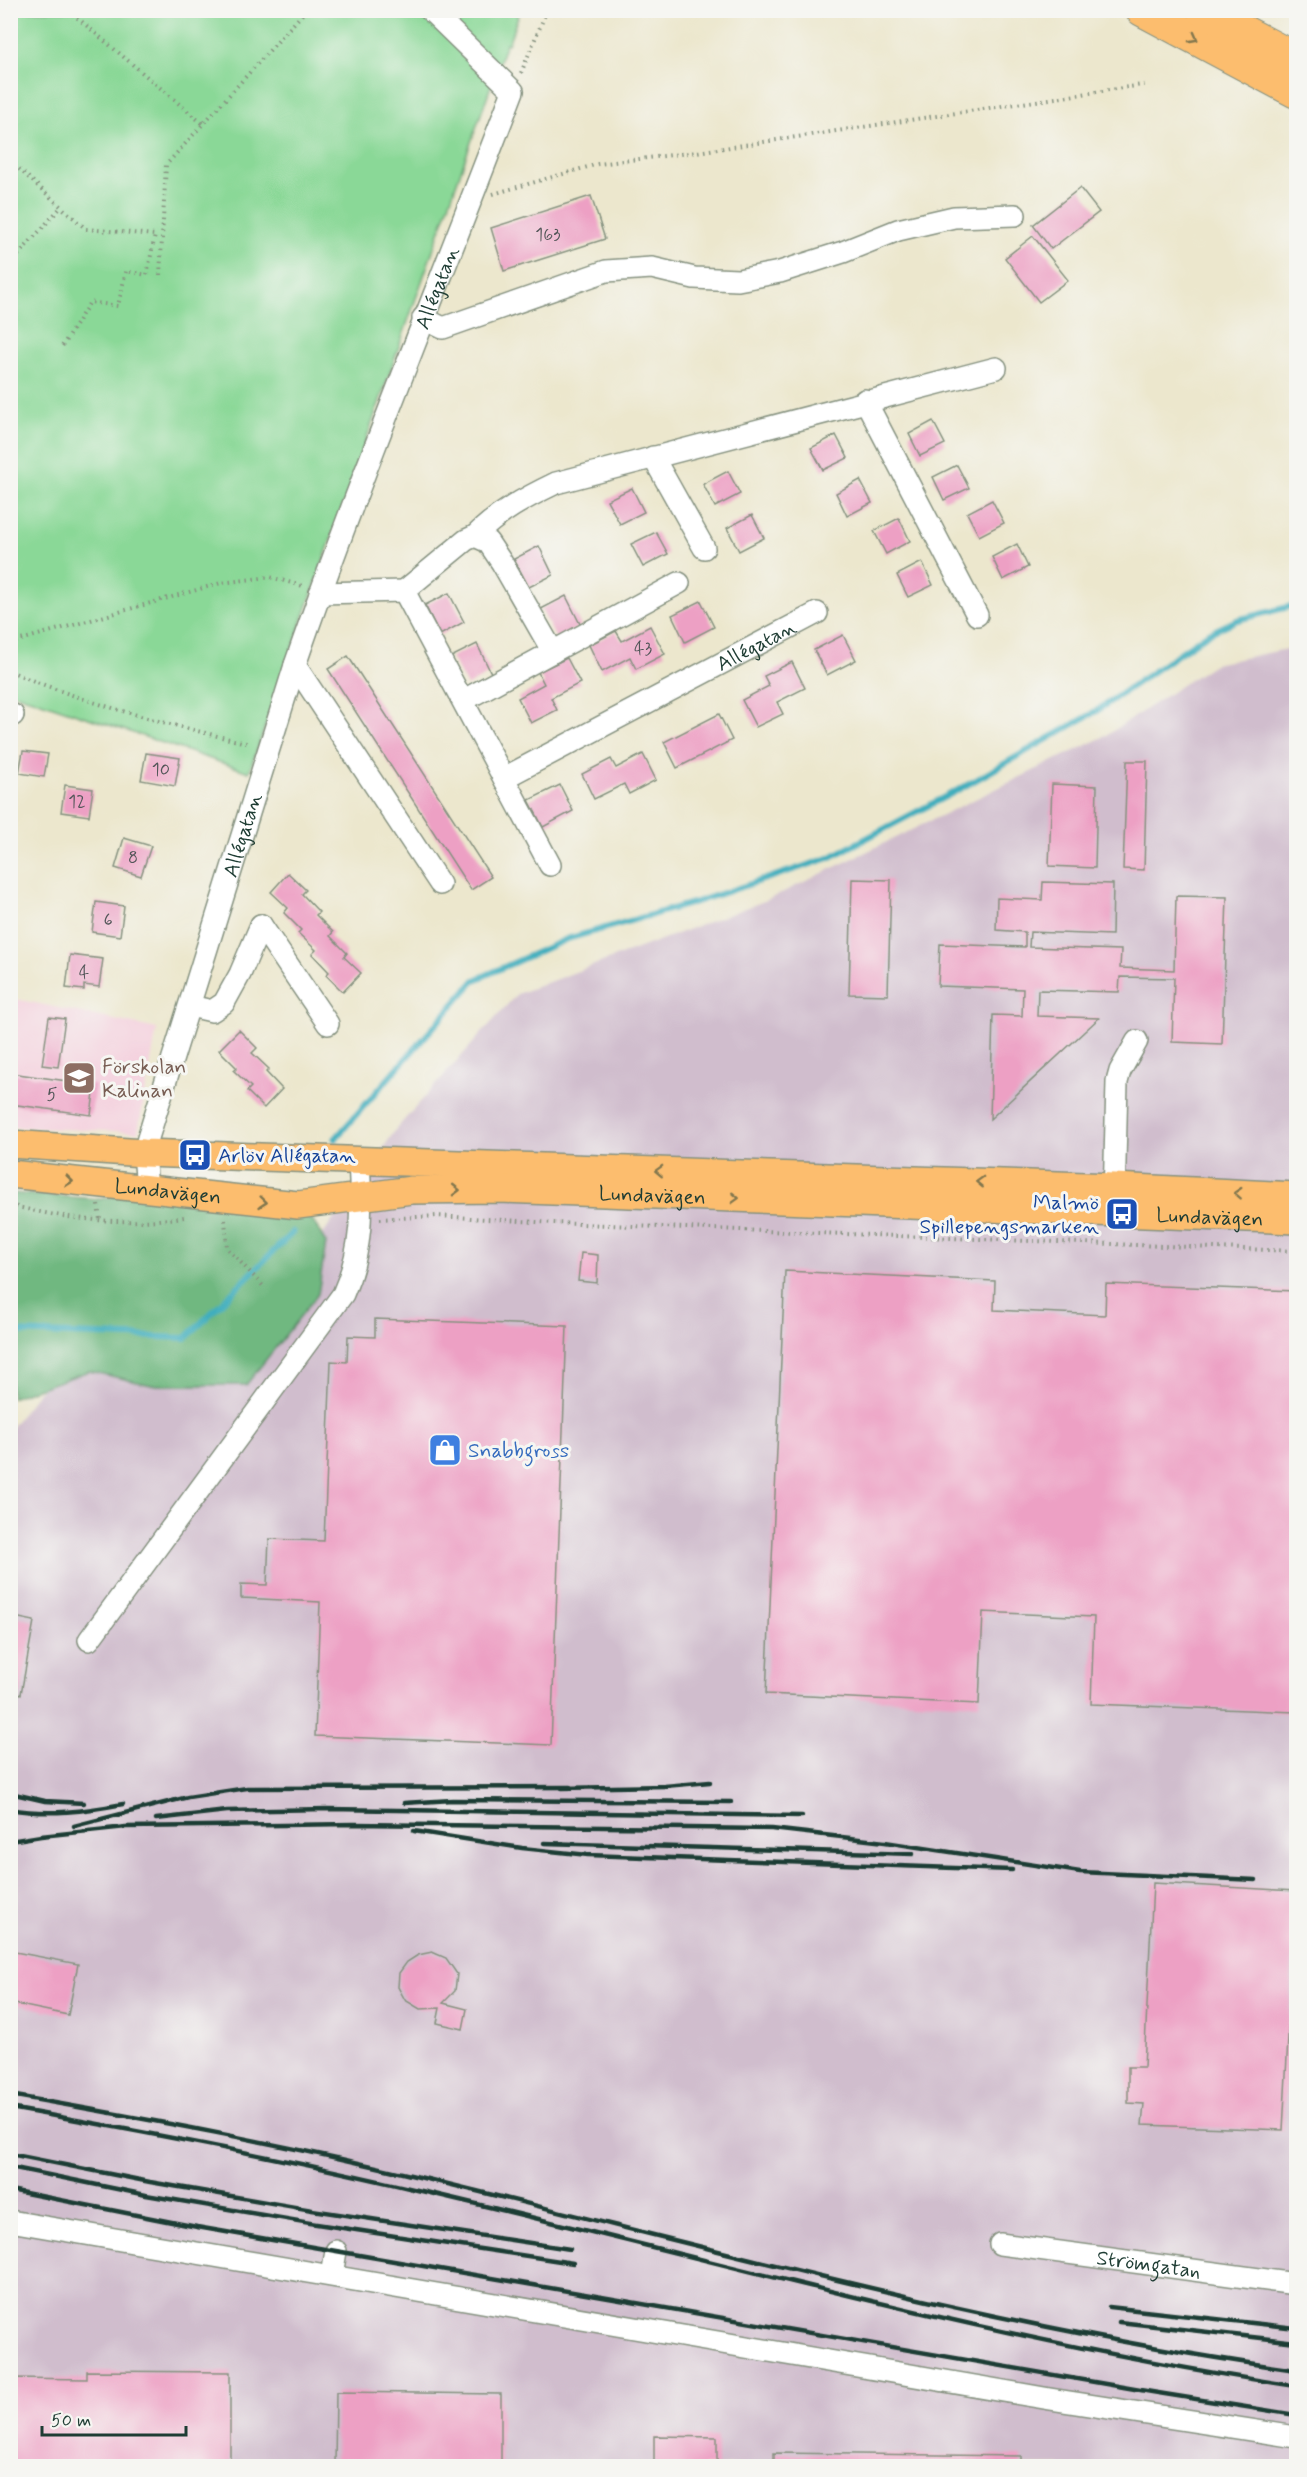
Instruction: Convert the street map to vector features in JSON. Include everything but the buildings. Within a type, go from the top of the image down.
[{"type":"highway","points":[[1142,10],[1296,92]]},
{"type":"highway","points":[[1203,10],[1296,59]]},
{"type":"main road","name":"Lundavägen","points":[[10,1144],[144,1153],[1114,1187],[1296,1196]]},
{"type":"main road","name":"Lundavägen","points":[[10,1174],[298,1205],[361,1208],[412,1190],[500,1189],[1296,1220]]},
{"type":"street","points":[[430,10],[513,92]]},
{"type":"street","name":"Allégatan","points":[[147,1189],[144,1153],[295,665],[320,592],[423,318],[472,200],[513,92]]},
{"type":"street","points":[[423,318],[443,328],[606,271],[652,268],[694,278],[738,280],[780,272],[843,252],[898,230],[954,217],[1015,215]]},
{"type":"street","points":[[320,592],[404,591],[466,540],[475,536],[494,517],[522,499],[556,483],[865,400],[996,368]]},
{"type":"street","points":[[865,400],[977,615]]},
{"type":"street","points":[[653,457],[704,548]]},
{"type":"street","points":[[475,536],[488,542],[502,562],[552,652]]},
{"type":"street","points":[[464,700],[679,583]]},
{"type":"street","points":[[404,591],[550,865]]},
{"type":"street","name":"Allégatan","points":[[504,778],[817,613]]},
{"type":"street","points":[[295,665],[440,885]]},
{"type":"street","points":[[190,1006],[212,1011],[224,1003],[261,925],[328,1024]]},
{"type":"street","points":[[1113,1214],[1117,1082],[1120,1071],[1137,1041]]},
{"type":"street","points":[[89,1640],[343,1294],[357,1252],[361,1208],[358,1161]]},
{"type":"street","points":[[10,2221],[1038,2397],[1296,2437]]},
{"type":"street","name":"Strömgatan","points":[[1000,2244],[1296,2284]]},
{"type":"street","points":[[332,2275],[336,2250]]},
{"type":"path","points":[[68,10],[203,124]]},
{"type":"path","points":[[513,92],[548,10]]},
{"type":"path","points":[[160,275],[166,165],[304,11]]},
{"type":"path","points":[[472,200],[598,164],[697,152],[1149,84]]},
{"type":"path","points":[[10,161],[86,229],[154,235],[147,274],[126,271],[118,306],[90,302],[61,348]]},
{"type":"path","points":[[10,264],[61,207]]},
{"type":"path","points":[[10,643],[221,583],[270,577],[320,592]]},
{"type":"path","points":[[10,671],[53,690],[113,710],[270,749]]},
{"type":"path","points":[[98,1201],[100,1220]]},
{"type":"path","points":[[10,1204],[36,1212],[130,1223],[195,1218]]},
{"type":"path","points":[[361,1208],[438,1216],[554,1223],[1296,1251]]},
{"type":"path","points":[[215,1220],[237,1221]]},
{"type":"path","points":[[225,1220],[227,1248],[265,1288]]},
{"type":"shaded area","points":[[1296,647],[1296,2466],[11,2466],[10,1429],[63,1360],[267,1315],[397,1128],[517,994],[767,900],[1107,735],[1214,664]]},
{"type":"shaded area","name":"Förskolan Kalinan","points":[[11,998],[157,1029],[138,1132],[11,1127]]},
{"type":"green space","points":[[11,11],[520,11],[508,44],[506,43],[249,772],[11,692]]},
{"type":"green space","points":[[10,1193],[101,1199],[126,1194],[264,1210],[312,1219],[326,1243],[318,1294],[246,1385],[151,1385],[89,1371],[11,1398]]},
{"type":"waterway","points":[[335,1139],[475,980],[567,939],[693,903],[829,858],[960,789],[1095,712],[1207,634],[1237,620],[1296,605]]},
{"type":"waterway","points":[[10,1332],[186,1338],[293,1232]]},
{"type":"railway","points":[[562,1788],[665,1786],[710,1782]]},
{"type":"railway","points":[[74,1826],[188,1797],[247,1788],[570,1787]]},
{"type":"railway","points":[[10,1793],[45,1801],[84,1803]]},
{"type":"railway","points":[[404,1803],[452,1800],[731,1802]]},
{"type":"railway","points":[[10,1809],[67,1812],[123,1804]]},
{"type":"railway","points":[[156,1819],[227,1811],[327,1809],[802,1816]]},
{"type":"railway","points":[[10,1841],[126,1827],[354,1824],[772,1829],[885,1842],[1080,1872],[1256,1880]]},
{"type":"railway","points":[[414,1831],[522,1848],[588,1855],[1012,1870]]},
{"type":"railway","points":[[544,1843],[913,1854]]},
{"type":"railway","points":[[10,2095],[113,2113],[368,2165],[965,2309],[1185,2353],[1296,2370]]},
{"type":"railway","points":[[10,2108],[363,2177],[853,2296],[1073,2346],[1184,2368],[1296,2386]]},
{"type":"railway","points":[[10,2154],[150,2182],[312,2210],[570,2249]]},
{"type":"railway","points":[[10,2167],[146,2195],[310,2223],[573,2263]]},
{"type":"railway","points":[[10,2190],[197,2227],[1296,2415]]},
{"type":"railway","points":[[1109,2307],[1296,2328]]},
{"type":"railway","points":[[1119,2322],[1296,2342]]},
{"type":"place","name":"Förskolan Kalinan","points":[[79,1078]]},
{"type":"place","name":"Arlöv Allégatan","points":[[195,1155]]},
{"type":"place","name":"Malmö Spillepengsmarken","points":[[1122,1214]]},
{"type":"place","name":"Snabbgross","points":[[445,1450]]}]
